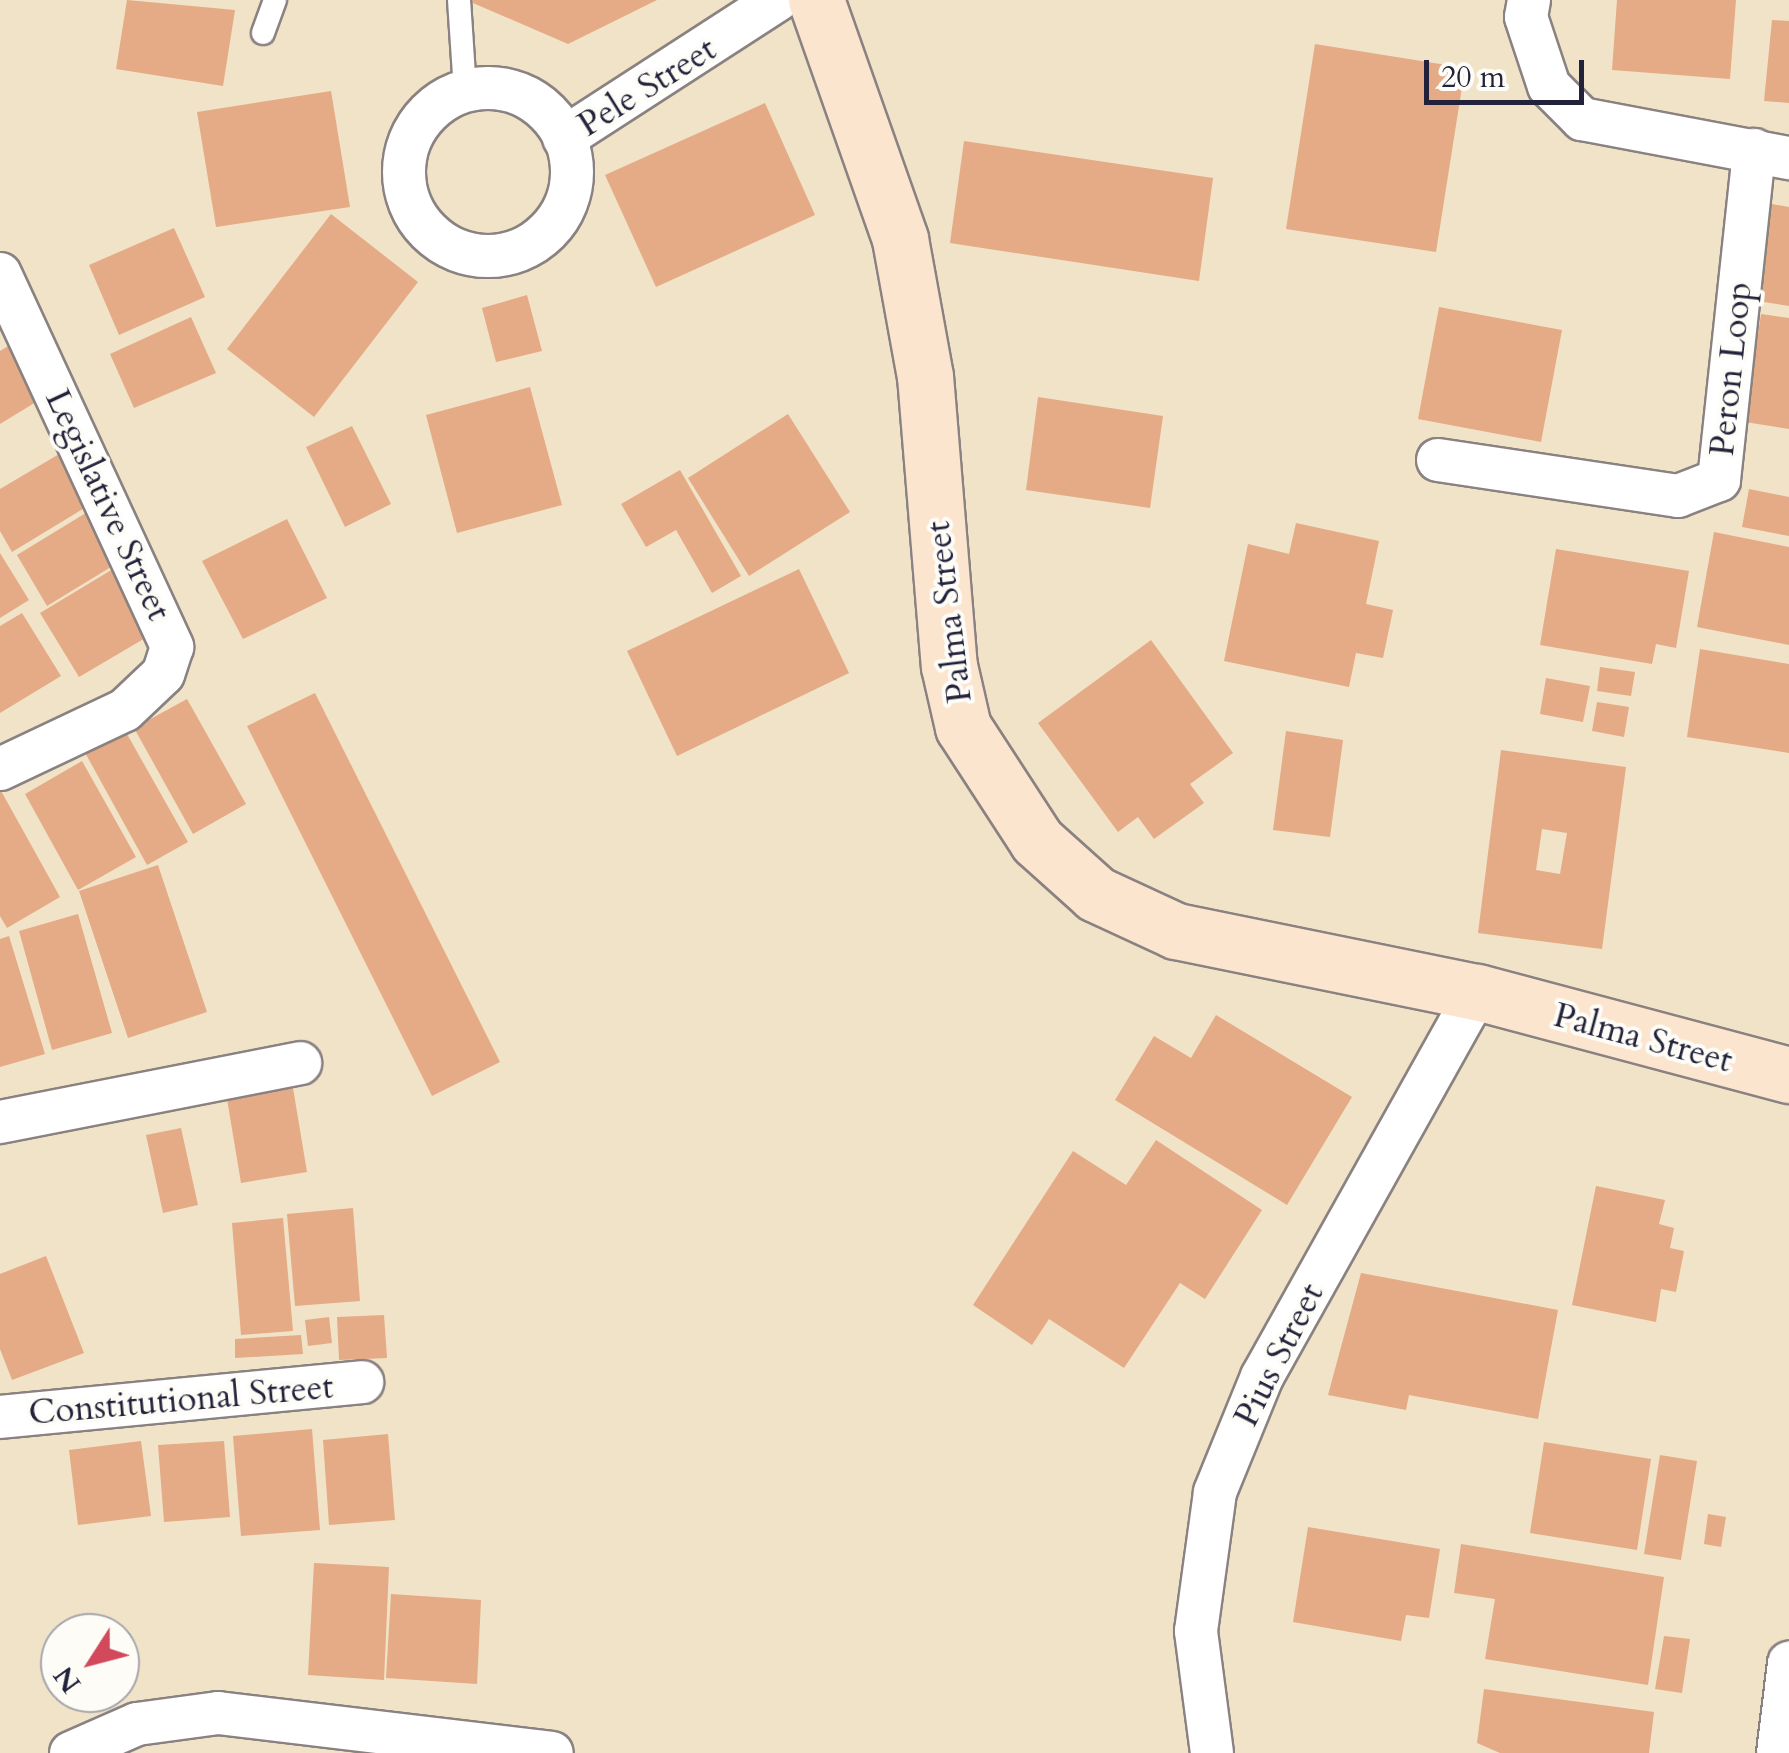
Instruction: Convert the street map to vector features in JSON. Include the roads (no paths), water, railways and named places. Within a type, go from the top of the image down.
[{"type":"street","name":"Pele Street","points":[[564,138],[777,0]]},
{"type":"street","name":"Palma Street","points":[[816,0],[900,239],[925,376],[950,666],[963,727],[992,784],[1096,894],[1176,931],[1477,992],[1789,1075]]},
{"type":"street","points":[[1529,0],[1526,17],[1549,86],[1582,119],[1771,154]]},
{"type":"street","points":[[465,90],[523,96],[564,138],[570,188],[547,233],[502,256],[452,248],[414,214],[404,164],[423,118],[465,90]]},
{"type":"street","name":"Peron Loop","points":[[1438,460],[1678,496],[1720,480],[1771,154]]},
{"type":"street","name":"Legislative Street","points":[[0,274],[172,647],[163,674],[125,710],[0,769]]},
{"type":"street","name":"Pius Street","points":[[1212,1753],[1196,1630],[1214,1492],[1262,1377],[1477,992]]},
{"type":"street","points":[[0,1122],[300,1063]]},
{"type":"street","name":"Constitutional Street","points":[[0,1417],[362,1382]]},
{"type":"street","points":[[1778,1753],[1789,1663]]},
{"type":"street","points":[[71,1753],[137,1724],[218,1712],[552,1753]]},
{"type":"lane","points":[[263,33],[274,0]]},
{"type":"lane","points":[[459,0],[465,90]]}]
